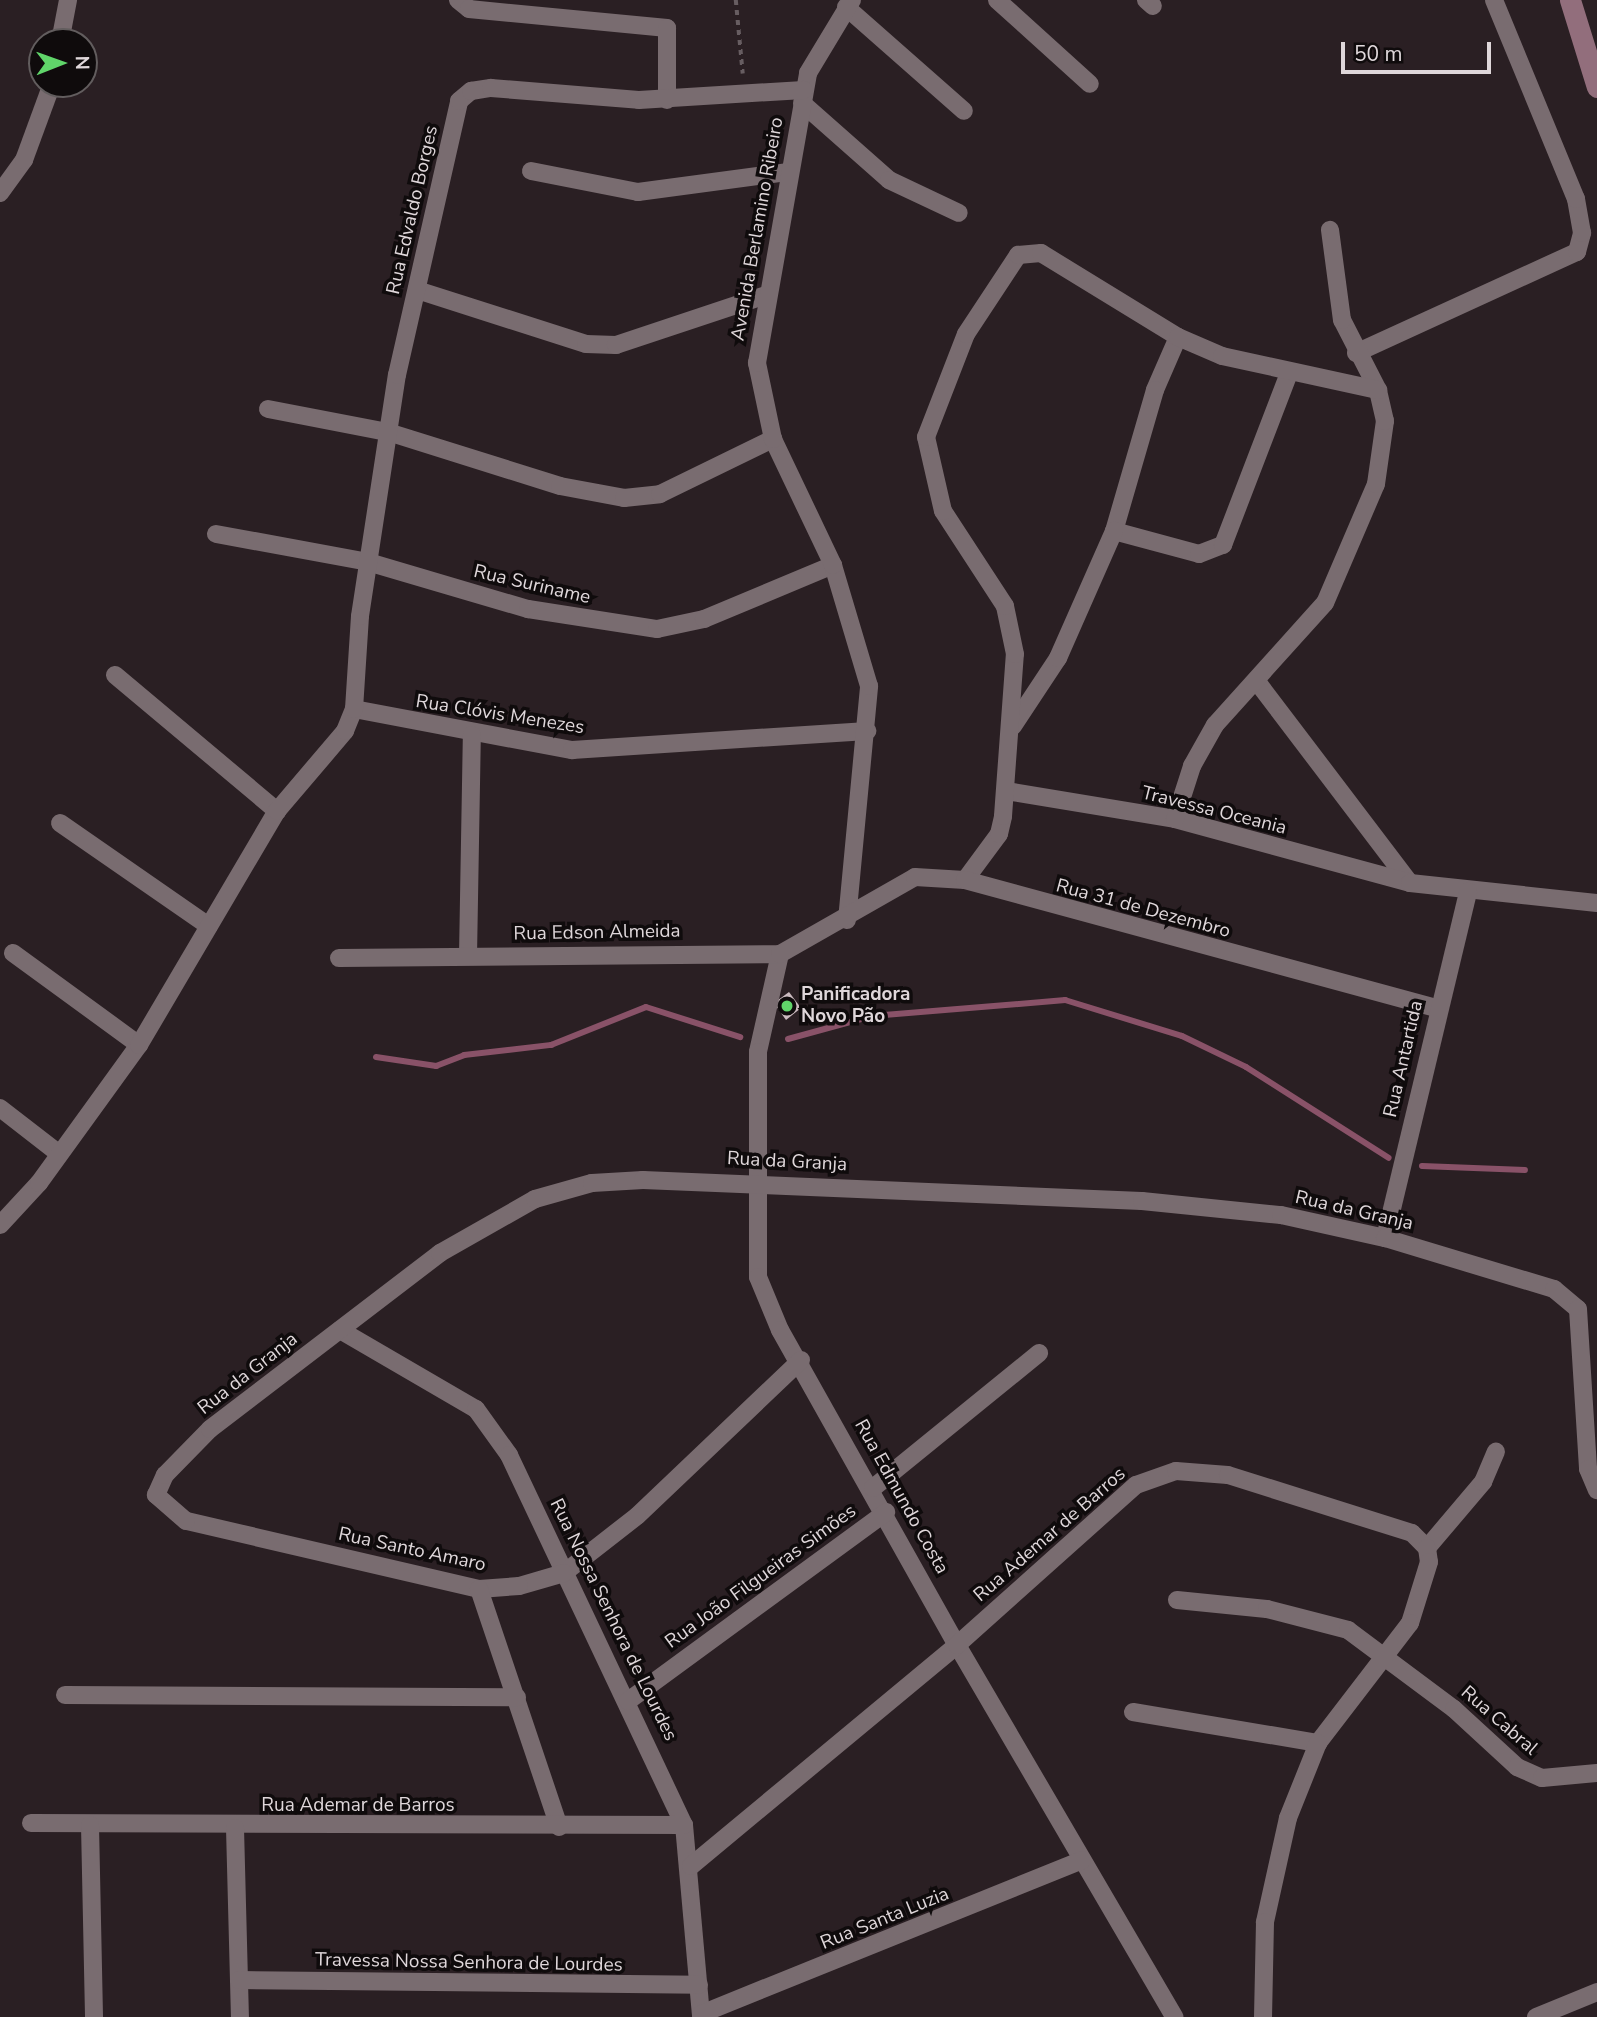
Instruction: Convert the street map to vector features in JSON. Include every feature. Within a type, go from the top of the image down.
[{"type":"street","points":[[63,28],[68,0]]},
{"type":"street","points":[[458,0],[469,9],[667,28],[667,100]]},
{"type":"street","points":[[997,0],[1090,84]]},
{"type":"street","points":[[1356,352],[1577,252],[1583,233],[1576,199],[1494,0]]},
{"type":"street","points":[[1570,0],[1597,87]]},
{"type":"street","points":[[849,3],[964,111]]},
{"type":"street","name":"Avenida Berlamino Ribeiro","points":[[847,920],[867,731],[866,668],[833,565],[773,439],[757,363],[787,172],[803,97],[816,52],[849,3]]},
{"type":"street","name":"Rua Edvaldo Borges","points":[[354,709],[368,562],[388,432],[417,290],[464,94],[491,88],[667,100],[744,95],[803,97]]},
{"type":"street","points":[[803,97],[889,180],[959,213]]},
{"type":"street","points":[[0,193],[24,160],[47,98]]},
{"type":"street","points":[[531,171],[638,192],[787,172]]},
{"type":"street","points":[[1175,819],[1202,745],[1325,603],[1369,507],[1387,443],[1378,390],[1356,352],[1337,300],[1331,230]]},
{"type":"street","points":[[965,880],[999,834],[1013,726],[1015,654],[1005,606],[943,511],[926,437],[966,334],[1018,255],[1041,253],[1178,337],[1289,373],[1378,390]]},
{"type":"street","points":[[417,290],[586,344],[616,345],[766,295]]},
{"type":"street","points":[[1013,726],[1058,658],[1114,531],[1155,390],[1178,337]]},
{"type":"street","points":[[1114,531],[1199,554],[1223,545],[1289,373]]},
{"type":"street","points":[[268,410],[388,432],[560,486],[624,498],[660,494],[773,439]]},
{"type":"street","name":"Rua Suriname","points":[[216,534],[368,562],[528,609],[657,629],[704,619],[833,565]]},
{"type":"street","points":[[116,675],[277,811]]},
{"type":"street","points":[[1258,683],[1410,883],[1597,903]]},
{"type":"street","points":[[0,1225],[39,1183],[57,1152],[139,1045],[277,811],[345,731],[354,709]]},
{"type":"street","name":"Rua Clóvis Menezes","points":[[354,709],[472,735],[572,751],[867,731]]},
{"type":"street","points":[[468,956],[472,735]]},
{"type":"street","name":"Travessa Oceania","points":[[1006,791],[1175,819],[1410,883]]},
{"type":"street","points":[[60,823],[209,926]]},
{"type":"street","name":"Rua 31 de Dezembro","points":[[847,920],[888,888],[915,877],[965,880],[1437,1009]]},
{"type":"street","name":"Rua Antartida","points":[[1385,1238],[1437,1009],[1468,891]]},
{"type":"street","name":"Rua Edson Almeida","points":[[339,958],[779,954],[847,920]]},
{"type":"street","points":[[13,953],[139,1045]]},
{"type":"street","name":"Rua Edmundo Costa","points":[[779,954],[760,1032],[758,1277],[957,1646],[1174,2017]]},
{"type":"street","points":[[0,1108],[57,1152]]},
{"type":"street","name":"Rua da Granja","points":[[186,1521],[160,1504],[157,1486],[165,1475],[210,1429],[440,1253],[535,1199],[592,1184],[757,1180],[1142,1201],[1281,1215],[1385,1238],[1554,1289],[1578,1309],[1588,1469],[1597,1490]]},
{"type":"street","name":"Rua Nossa Senhora de Lourdes","points":[[340,1330],[476,1409],[509,1455],[628,1701],[684,1825],[691,1866],[701,2015]]},
{"type":"street","points":[[873,1488],[1040,1353]]},
{"type":"street","name":"Rua Santo Amaro","points":[[186,1521],[479,1589],[564,1573],[672,1486],[801,1360]]},
{"type":"street","points":[[1263,2017],[1273,1882],[1287,1818],[1318,1744],[1385,1661],[1410,1623],[1429,1562],[1427,1548],[1483,1482],[1496,1452]]},
{"type":"street","name":"Rua Ademar de Barros","points":[[691,1866],[957,1646],[1136,1485],[1166,1473],[1228,1475],[1412,1533],[1427,1548]]},
{"type":"street","name":"Rua João Filgueiras Simões","points":[[628,1701],[886,1512]]},
{"type":"street","points":[[479,1589],[559,1827]]},
{"type":"street","name":"Rua Cabral","points":[[1177,1600],[1329,1623],[1445,1702],[1529,1774],[1597,1773]]},
{"type":"street","points":[[65,1695],[517,1697]]},
{"type":"street","points":[[1133,1712],[1318,1744]]},
{"type":"street","name":"Rua Ademar de Barros","points":[[31,1823],[234,1828],[684,1825]]},
{"type":"street","points":[[90,1825],[94,2017]]},
{"type":"street","points":[[234,1828],[240,2017]]},
{"type":"street","name":"Rua Santa Luzia","points":[[701,2015],[1082,1860]]},
{"type":"street","name":"Travessa Nossa Senhora de Lourdes","points":[[239,1980],[699,1985]]},
{"type":"street","points":[[1535,2017],[1597,1992]]},
{"type":"path","points":[[736,0],[744,95]]},
{"type":"building","name":"Panificadora Novo Pão","points":[[789,992],[801,1008],[786,1020],[774,1003]]},
{"type":"waterway","points":[[788,1039],[872,1016],[1065,1000],[1182,1036],[1246,1067],[1389,1158]]},
{"type":"waterway","points":[[376,1057],[436,1066],[464,1055],[551,1045],[646,1007],[740,1037]]},
{"type":"waterway","points":[[1422,1166],[1525,1170]]},
{"type":"place","name":"Panificadora Novo Pão","points":[[787,1006]]}]
